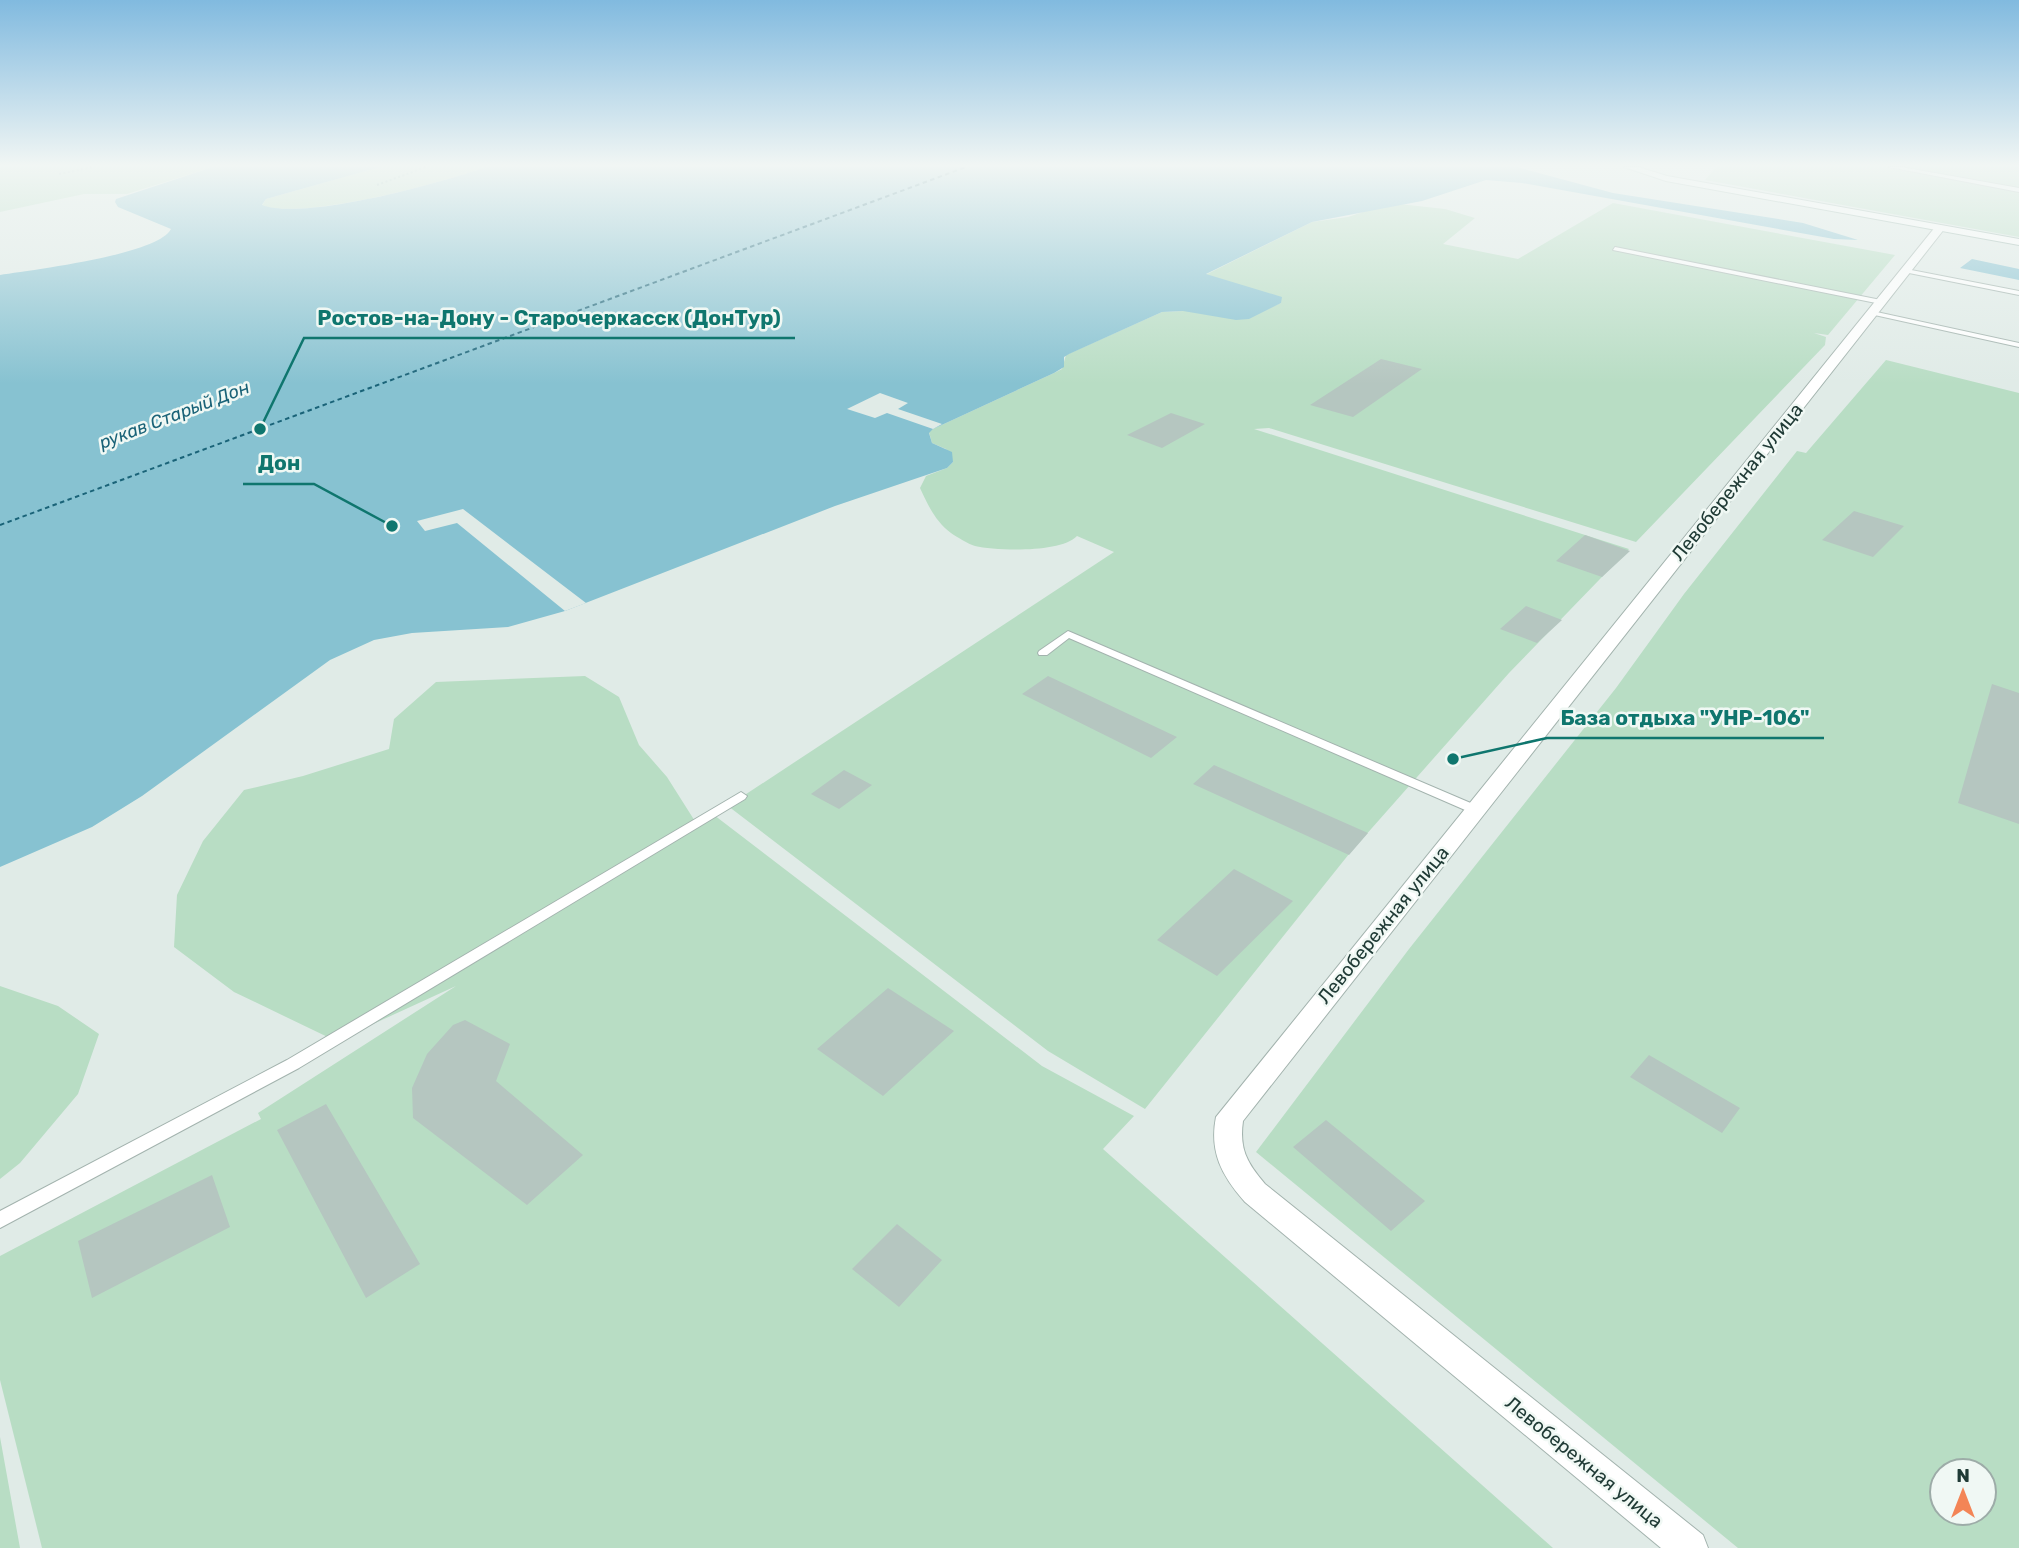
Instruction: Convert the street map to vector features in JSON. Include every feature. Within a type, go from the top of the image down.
[{"type":"street","name":"Левобережная улица","points":[[1690,1548],[1255,1193],[1234,1170],[1226,1139],[1230,1117],[1931,239]]},
{"type":"lane","points":[[1615,249],[1876,308],[2019,344]]},
{"type":"lane","points":[[1906,271],[2019,293]]},
{"type":"lane","points":[[1043,653],[1068,634],[1476,810]]},
{"type":"lane","points":[[0,1220],[293,1064],[741,796]]},
{"type":"green space","points":[[1277,239],[1449,239],[1443,244],[1518,259],[1552,239],[1810,239],[1895,255],[1828,335],[1814,333],[1826,337],[1825,345],[1636,542],[1269,428],[1254,429],[1629,549],[1509,673],[1349,854],[1145,1109],[1048,1051],[728,806],[1114,552],[1077,536],[1069,542],[1057,545],[1013,550],[975,546],[951,533],[936,518],[920,488],[926,476],[947,468],[953,462],[946,449],[932,443],[929,432],[933,429],[1062,369],[1066,355],[1162,312],[1271,307],[1281,303],[1205,275]]},
{"type":"green space","points":[[1886,360],[2019,393],[2019,1548],[1738,1548],[1256,1152],[1409,949],[1616,688],[1684,594],[1797,451],[1806,453]]},
{"type":"green space","points":[[585,676],[619,697],[639,745],[667,777],[698,826],[714,815],[1042,1066],[1134,1116],[1103,1149],[1553,1548],[42,1548],[0,1380],[0,1256],[261,1119],[258,1113],[456,986],[336,1041],[234,992],[174,947],[177,895],[203,841],[244,790],[303,776],[389,749],[394,719],[436,682]]},
{"type":"green space","points":[[0,986],[58,1006],[99,1034],[78,1094],[20,1163],[0,1179]]},
{"type":"green space","points":[[0,1437],[20,1548],[0,1548]]},
{"type":"water","name":"рукав Старый Дон","points":[[158,239],[1277,239],[1206,274],[1282,297],[1281,303],[1249,319],[1236,320],[1183,311],[1162,312],[1069,354],[1064,357],[1064,367],[1054,373],[933,429],[929,433],[932,443],[952,452],[953,462],[947,468],[835,506],[565,611],[508,627],[412,633],[374,640],[330,660],[142,796],[92,827],[0,867],[0,275],[92,260]]},
{"type":"water","points":[[1972,259],[2019,269],[2019,280],[1960,268]]},
{"type":"pier","points":[[880,393],[908,403],[898,409],[942,424],[933,429],[887,413],[875,418],[847,409]]},
{"type":"pier","points":[[463,509],[586,603],[565,611],[457,523],[425,531],[417,521]]},
{"type":"building","points":[[1381,359],[1422,369],[1353,417],[1310,405]]},
{"type":"building","points":[[1171,413],[1205,424],[1162,448],[1127,435]]},
{"type":"building","points":[[1854,511],[1904,526],[1873,557],[1822,540]]},
{"type":"building","points":[[1585,535],[1630,551],[1602,577],[1556,561]]},
{"type":"building","points":[[1526,606],[1562,620],[1537,643],[1500,629]]},
{"type":"building","points":[[1048,676],[1177,737],[1151,758],[1022,694]]},
{"type":"building","points":[[1992,684],[2019,693],[2019,824],[1958,803]]},
{"type":"building","points":[[1214,765],[1368,833],[1349,855],[1193,784]]},
{"type":"building","points":[[844,770],[872,785],[839,809],[811,794]]},
{"type":"building","points":[[1234,869],[1293,901],[1217,976],[1157,940]]},
{"type":"building","points":[[888,988],[954,1031],[883,1096],[817,1049]]},
{"type":"building","points":[[465,1020],[510,1044],[496,1081],[583,1155],[527,1205],[413,1118],[412,1088],[427,1054],[453,1025]]},
{"type":"building","points":[[1649,1055],[1740,1108],[1722,1133],[1630,1077]]},
{"type":"building","points":[[326,1104],[420,1264],[366,1298],[277,1130]]},
{"type":"building","points":[[1326,1120],[1425,1201],[1391,1231],[1293,1147]]},
{"type":"building","points":[[212,1175],[230,1227],[92,1298],[78,1241]]},
{"type":"building","points":[[897,1224],[942,1260],[899,1307],[852,1269]]},
{"type":"ferry route","points":[[0,525],[771,239]]},
{"type":"place","name":"Ростов-на-Дону - Старочеркасск (ДонТур)","points":[[260,429]]},
{"type":"place","name":"Дон","points":[[392,526]]},
{"type":"place","name":"База отдыха \"УНР-106\"","points":[[1453,759]]}]
